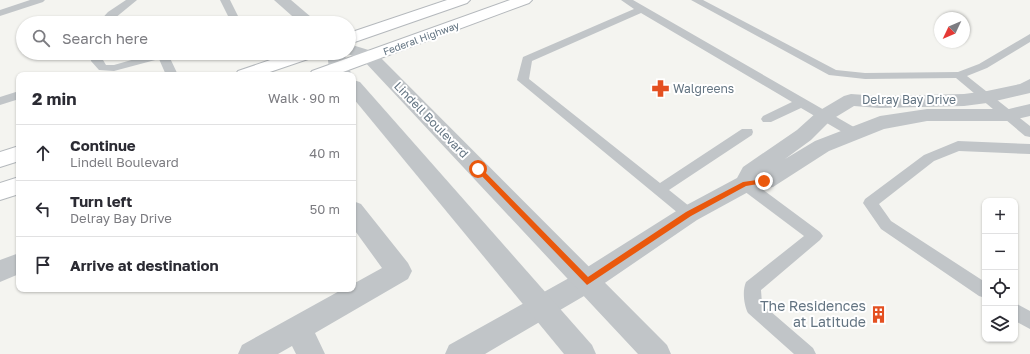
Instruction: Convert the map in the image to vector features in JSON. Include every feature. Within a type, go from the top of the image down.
[{"type":"main road","name":"Federal Highway","points":[[356,37],[462,0]]},
{"type":"main road","name":"Federal Highway","points":[[356,60],[524,0]]},
{"type":"main road","points":[[253,72],[288,60]]},
{"type":"main road","name":"Federal Highway","points":[[324,72],[339,65],[356,60]]},
{"type":"main road","points":[[0,160],[16,154]]},
{"type":"main road","points":[[0,192],[16,186]]},
{"type":"street","points":[[282,0],[301,16]]},
{"type":"street","name":"Lindell Boulevard","points":[[356,51],[369,56],[657,354]]},
{"type":"street","name":"Delray Bay Drive","points":[[745,184],[751,172],[804,135],[824,116],[852,100],[879,102],[964,100],[987,97],[1026,88],[1030,85]]},
{"type":"street","points":[[356,90],[582,354]]},
{"type":"street","name":"Delray Bay Drive","points":[[459,354],[587,281],[689,214],[745,184],[764,181],[822,146],[880,123],[928,116],[1009,115],[1030,110]]},
{"type":"street","points":[[252,354],[399,271],[356,214]]},
{"type":"street","points":[[0,271],[16,264]]},
{"type":"street","points":[[298,329],[311,354]]},
{"type":"lane","points":[[0,13],[19,3],[40,0]]},
{"type":"lane","points":[[110,16],[132,0]]},
{"type":"lane","points":[[225,0],[233,16]]},
{"type":"lane","points":[[626,0],[854,133]]},
{"type":"lane","points":[[696,0],[833,73],[865,76],[959,75],[983,66],[1030,37]]},
{"type":"lane","points":[[642,9],[527,59],[523,80],[689,214]]},
{"type":"lane","points":[[97,60],[103,68],[114,68],[144,60]]},
{"type":"lane","points":[[168,60],[171,72]]},
{"type":"lane","points":[[959,75],[1030,133]]},
{"type":"lane","points":[[0,101],[16,96]]},
{"type":"lane","points":[[767,119],[801,103]]},
{"type":"lane","points":[[659,190],[747,132]]},
{"type":"lane","points":[[982,289],[886,225],[870,203],[929,158],[958,146],[1030,149]]},
{"type":"lane","points":[[745,184],[815,236],[752,287],[754,308],[807,354]]},
{"type":"lane","points":[[1018,313],[1030,321]]},
{"type":"place","name":"Walgreens","points":[[660,89]]},
{"type":"place","name":"The Residences at Latitude","points":[[879,314]]},
{"type":"route","points":[[478,169],[587,281],[689,214],[745,184],[764,181]]}]
